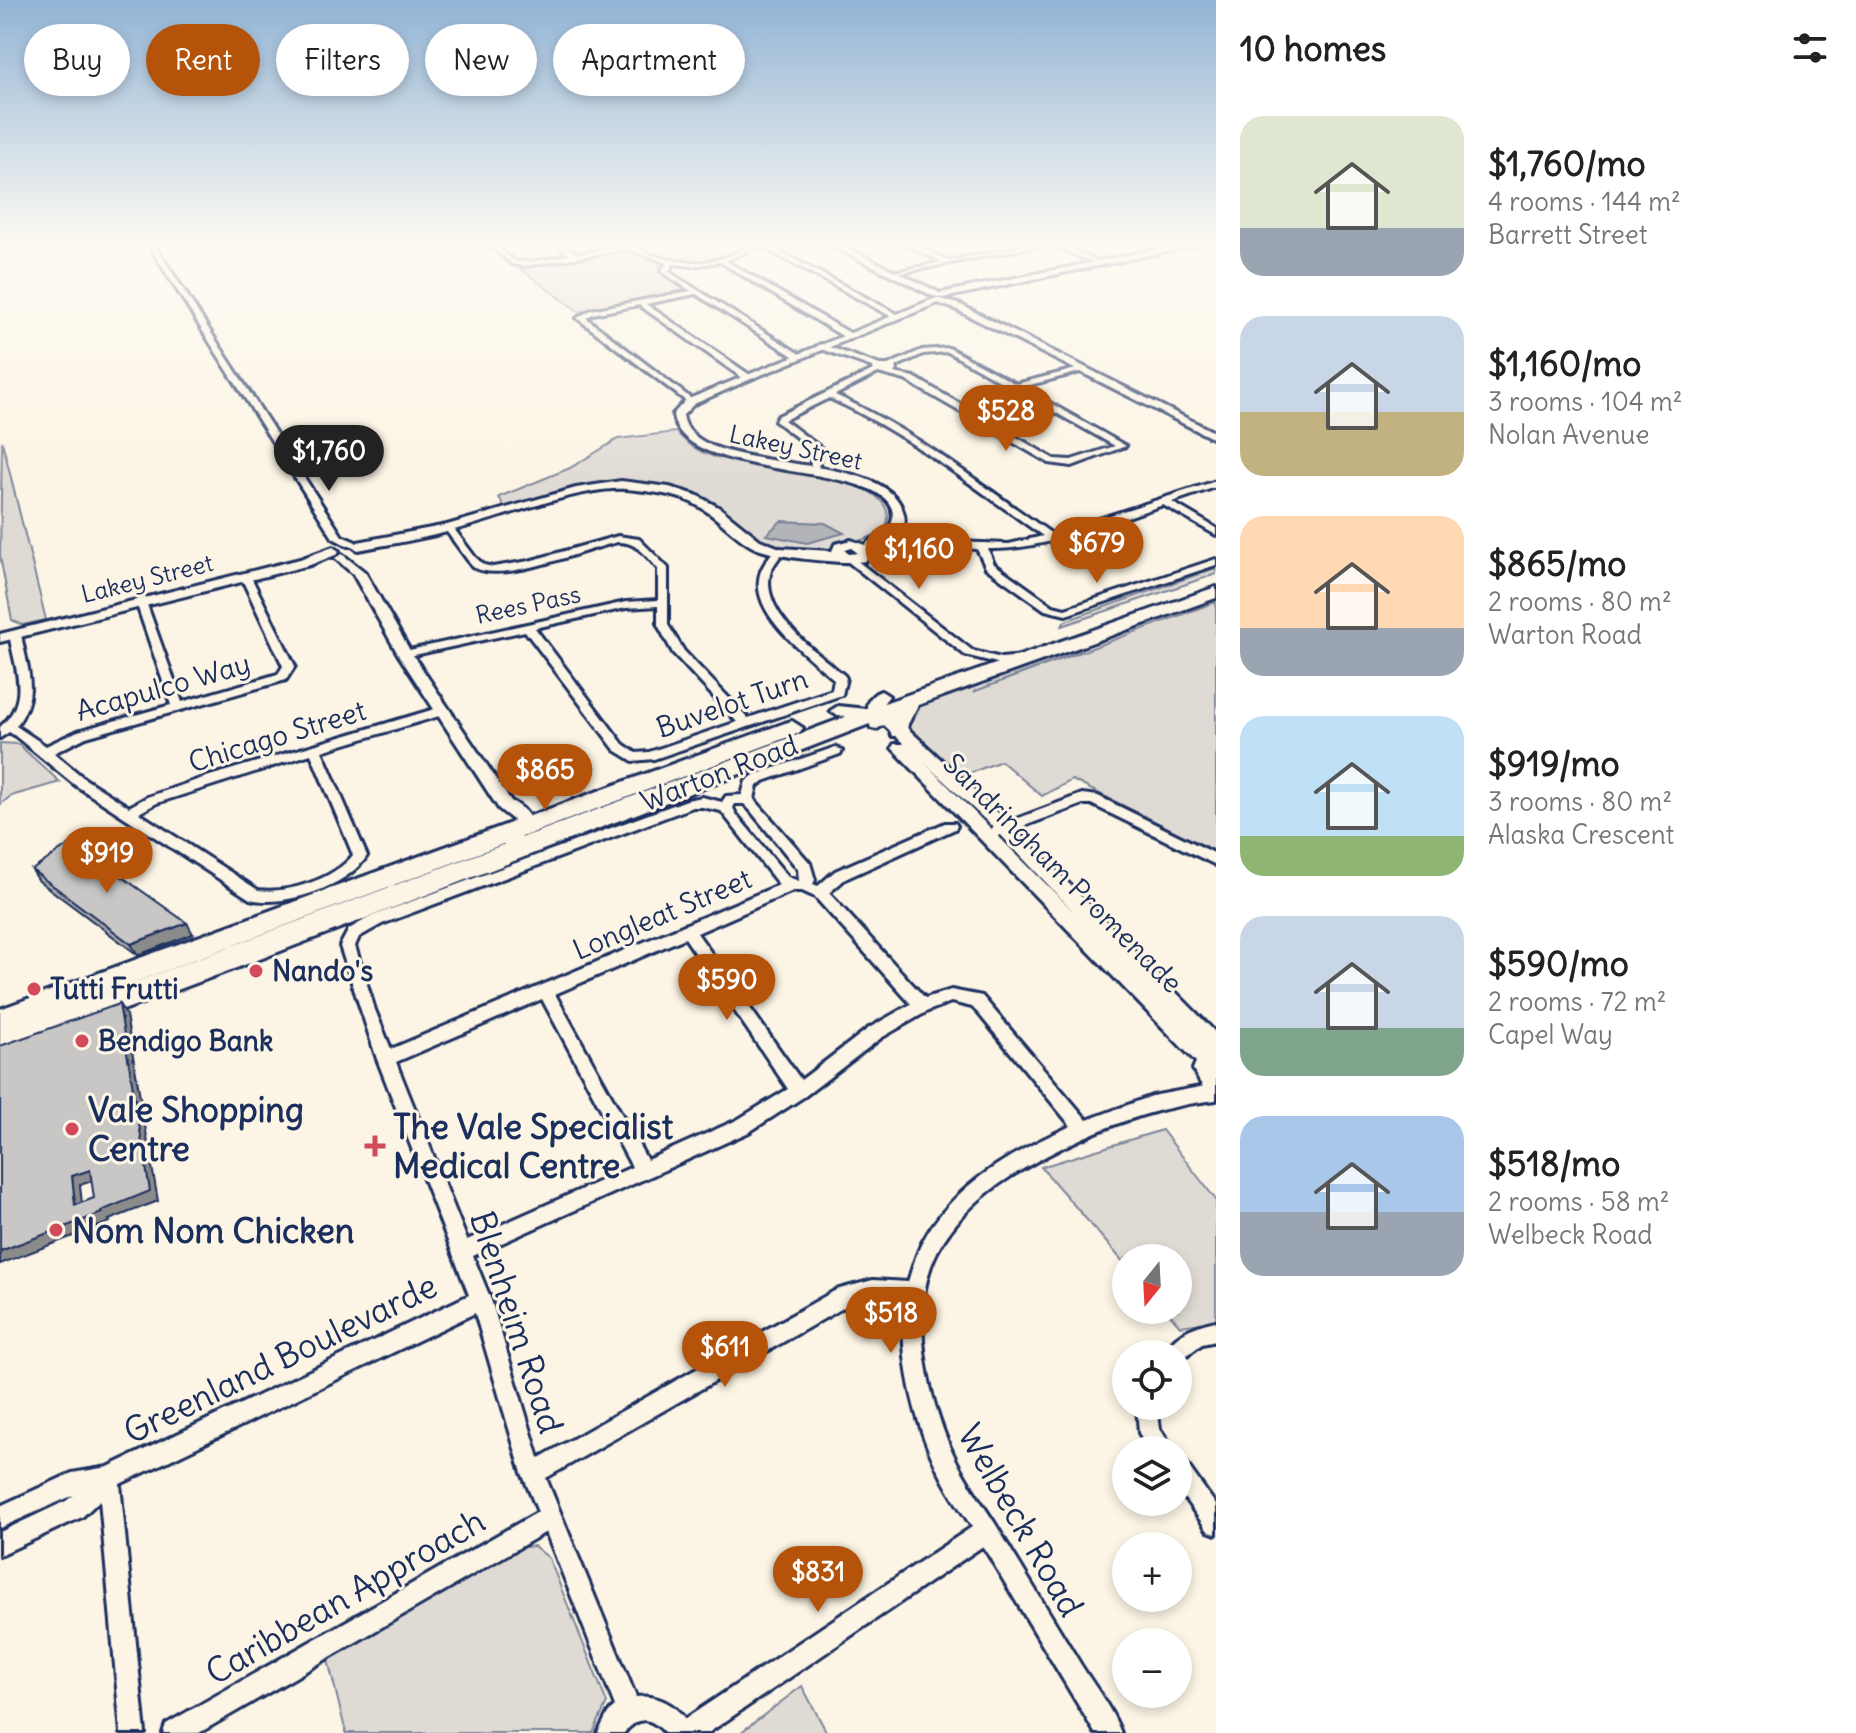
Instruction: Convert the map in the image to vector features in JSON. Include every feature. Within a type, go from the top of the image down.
[{"type":"main road","name":"Warton Road","points":[[0,1021],[838,711],[883,717],[985,659],[1216,577]]},
{"type":"main road","name":"Warton Road","points":[[0,1044],[569,830],[883,717],[910,702],[1216,592]]},
{"type":"street","points":[[203,325],[334,531],[405,654],[505,805],[516,811],[522,820],[500,856]]},
{"type":"street","points":[[590,325],[690,402]]},
{"type":"street","points":[[672,325],[747,377]]},
{"type":"street","points":[[750,325],[799,356]]},
{"type":"street","points":[[830,325],[847,335]]},
{"type":"street","name":"Lakey Street","points":[[871,325],[690,402],[681,409],[678,419],[698,445],[729,456],[813,470],[882,490],[895,504],[899,518],[896,528]]},
{"type":"street","points":[[993,325],[1216,437]]},
{"type":"street","points":[[821,346],[911,379],[1052,461],[1072,463],[1122,446],[1018,386],[943,348],[922,352],[890,369]]},
{"type":"street","points":[[813,470],[817,448],[779,421],[877,369]]},
{"type":"street","points":[[1018,386],[1083,370]]},
{"type":"street","points":[[829,395],[856,406],[969,478],[1051,537]]},
{"type":"street","points":[[973,679],[983,670],[984,653],[852,552],[896,528],[932,540],[982,548],[1009,547],[1051,537],[1216,484]]},
{"type":"street","name":"Lakey Street","points":[[0,638],[348,554],[576,492],[621,485],[669,491],[692,498],[716,511],[755,543],[778,552],[852,552]]},
{"type":"street","points":[[1162,500],[1216,532]]},
{"type":"street","points":[[449,528],[478,566],[492,570],[554,558],[617,538],[634,540],[663,568],[663,625],[679,653],[745,723]]},
{"type":"street","points":[[982,548],[990,566],[1049,608],[1066,612],[1216,562]]},
{"type":"street","name":"Buvelot Turn","points":[[529,628],[619,747],[633,757],[650,756],[838,692],[840,678],[790,635],[767,602],[765,575],[778,552]]},
{"type":"street","name":"Acapulco Way","points":[[43,753],[82,734],[276,680],[286,673],[289,666],[246,577]]},
{"type":"street","points":[[141,602],[178,707]]},
{"type":"street","name":"Rees Pass","points":[[405,654],[626,605],[661,603]]},
{"type":"street","points":[[4,730],[19,718],[26,702],[15,634]]},
{"type":"street","points":[[985,659],[1032,658]]},
{"type":"street","name":"Chicago Street","points":[[129,813],[152,800],[442,711]]},
{"type":"street","name":"Sandringham Promenade","points":[[883,717],[995,831],[1213,1069]]},
{"type":"street","points":[[4,730],[27,736],[56,765],[255,895],[268,898],[282,896],[349,871],[360,856],[315,749]]},
{"type":"street","points":[[747,800],[751,784],[759,778],[836,751]]},
{"type":"street","points":[[798,886],[808,880],[805,867],[747,800],[731,799],[726,808],[783,881],[798,886],[820,893],[922,1006]]},
{"type":"street","points":[[995,831],[1082,799],[1093,799],[1216,860]]},
{"type":"street","name":"Blenheim Road","points":[[630,1710],[549,1518],[481,1300],[385,1059],[347,946],[354,933],[377,920],[692,803],[702,802],[726,808]]},
{"type":"street","points":[[820,893],[840,875],[950,826]]},
{"type":"street","points":[[518,830],[545,833],[569,830]]},
{"type":"street","name":"Longleat Street","points":[[385,1059],[798,886]]},
{"type":"street","points":[[688,931],[799,1091]]},
{"type":"street","points":[[546,992],[643,1170]]},
{"type":"street","points":[[463,1251],[743,1126],[799,1091],[875,1033],[922,1006],[951,996],[976,1001],[1082,1127]]},
{"type":"street","name":"Welbeck Road","points":[[1109,1733],[947,1466],[927,1419],[917,1384],[911,1340],[916,1292],[925,1256],[940,1231],[978,1189],[1082,1127],[1182,1097],[1213,1069]]},
{"type":"street","points":[[533,1473],[843,1297],[873,1290],[916,1292]]},
{"type":"street","name":"Greenland Boulevarde","points":[[0,1544],[74,1509],[109,1478],[481,1300]]},
{"type":"street","points":[[1191,1340],[1197,1335],[1216,1331]]},
{"type":"street","points":[[109,1478],[133,1733]]},
{"type":"street","name":"Greenland Boulevarde","points":[[0,1517],[72,1484],[109,1478]]},
{"type":"street","points":[[1192,1490],[1216,1523]]},
{"type":"street","name":"Caribbean Approach","points":[[175,1733],[549,1518]]},
{"type":"street","points":[[686,1733],[986,1531]]},
{"type":"street","points":[[610,1733],[621,1716],[642,1706],[654,1708],[665,1715],[679,1733]]},
{"type":"shaded area","points":[[676,432],[701,452],[712,456],[822,474],[851,483],[874,495],[887,510],[885,531],[829,549],[794,550],[759,539],[715,505],[697,495],[673,488],[648,484],[600,486],[552,495],[505,509],[499,497],[570,468],[618,439]]},
{"type":"shaded area","points":[[2,441],[46,620],[22,625],[12,620],[0,556]]},
{"type":"shaded area","points":[[781,521],[825,523],[844,533],[807,543],[766,535]]},
{"type":"shaded area","points":[[1216,568],[1216,574],[1062,626],[1065,621]]},
{"type":"shaded area","points":[[1216,602],[1216,852],[1072,780],[1042,796],[1001,761],[955,779],[906,730],[905,718],[921,706],[1075,648],[1080,651],[973,692]]},
{"type":"shaded area","points":[[0,743],[18,744],[60,782],[11,796],[0,805]]},
{"type":"shaded area","points":[[1162,1130],[1216,1200],[1216,1321],[1180,1326],[1178,1324],[1192,1324],[1192,1244],[1112,1244],[1112,1249],[1041,1167]]},
{"type":"shaded area","points":[[534,1546],[549,1558],[607,1703],[593,1733],[346,1733],[328,1660],[516,1548]]},
{"type":"shaded area","points":[[802,1686],[827,1733],[740,1733]]},
{"type":"building","points":[[73,842],[187,923],[131,944],[32,870]]},
{"type":"building","name":"Vale Shopping Centre","points":[[119,1004],[150,1191],[102,1213],[0,1251],[0,1046]],"holes":[[[90,1170],[94,1198],[75,1205],[72,1176]]]},
{"type":"place","name":"Nando's","points":[[256,971]]},
{"type":"place","name":"Tutti Frutti","points":[[34,989]]},
{"type":"place","name":"Bendigo Bank","points":[[82,1041]]},
{"type":"place","name":"Vale Shopping Centre","points":[[72,1129]]},
{"type":"place","name":"The Vale Specialist Medical Centre","points":[[375,1146]]},
{"type":"place","name":"Nom Nom Chicken","points":[[56,1230]]}]
